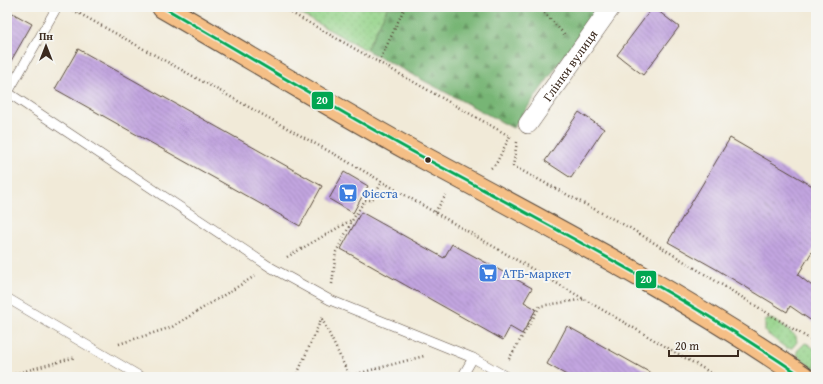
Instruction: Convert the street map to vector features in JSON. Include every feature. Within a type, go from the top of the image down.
[{"type":"main road","points":[[163,7],[416,153],[633,271],[712,318],[803,377]]},
{"type":"street","name":"Глінки вулиця","points":[[528,124],[611,7]]},
{"type":"lane","points":[[57,7],[8,93],[270,267],[330,300],[473,358],[504,375]]},
{"type":"lane","points":[[7,298],[96,352],[141,377]]},
{"type":"lane","points":[[462,377],[473,358]]},
{"type":"path","points":[[68,7],[382,182],[718,377]]},
{"type":"path","points":[[282,7],[517,140],[513,166],[630,228],[816,342]]},
{"type":"path","points":[[379,62],[405,7]]},
{"type":"path","points":[[539,7],[580,51]]},
{"type":"path","points":[[296,377],[330,300],[336,252],[353,219],[365,200],[372,200],[382,182]]},
{"type":"path","points":[[7,376],[96,352],[172,327],[270,267],[353,219]]},
{"type":"path","points":[[504,375],[540,306],[585,299]]},
{"type":"path","points":[[322,319],[350,376]]},
{"type":"path","points":[[345,377],[452,349]]},
{"type":"green space","points":[[288,7],[388,7],[366,50]]},
{"type":"green space","points":[[388,7],[599,7],[513,128],[366,50]]},
{"type":"green space","points":[[770,319],[776,321],[796,336],[797,342],[792,348],[786,348],[765,332],[765,321]]},
{"type":"green space","points":[[805,343],[816,350],[816,371],[797,355],[797,351]]},
{"type":"building","points":[[653,7],[679,27],[643,75],[617,55]]},
{"type":"building","points":[[7,10],[32,24],[7,68]]},
{"type":"building","points":[[78,49],[322,186],[300,226],[55,89]]},
{"type":"building","points":[[579,112],[604,129],[571,178],[545,161]]},
{"type":"building","points":[[730,138],[816,188],[816,245],[798,275],[816,289],[816,324],[790,306],[787,312],[668,242]]},
{"type":"building","name":"Фієста","points":[[344,172],[368,186],[353,213],[329,199]]},
{"type":"building","points":[[361,212],[444,258],[452,244],[532,288],[524,302],[536,309],[522,334],[510,327],[503,340],[341,249]]},
{"type":"building","points":[[567,326],[658,377],[570,377],[547,364]]},
{"type":"transit line","name":"20","points":[[163,7],[321,100],[661,288],[756,346],[803,377]]},
{"type":"place","name":"Фієста","points":[[348,193]]},
{"type":"place","name":"АТБ-маркет","points":[[488,273]]}]
